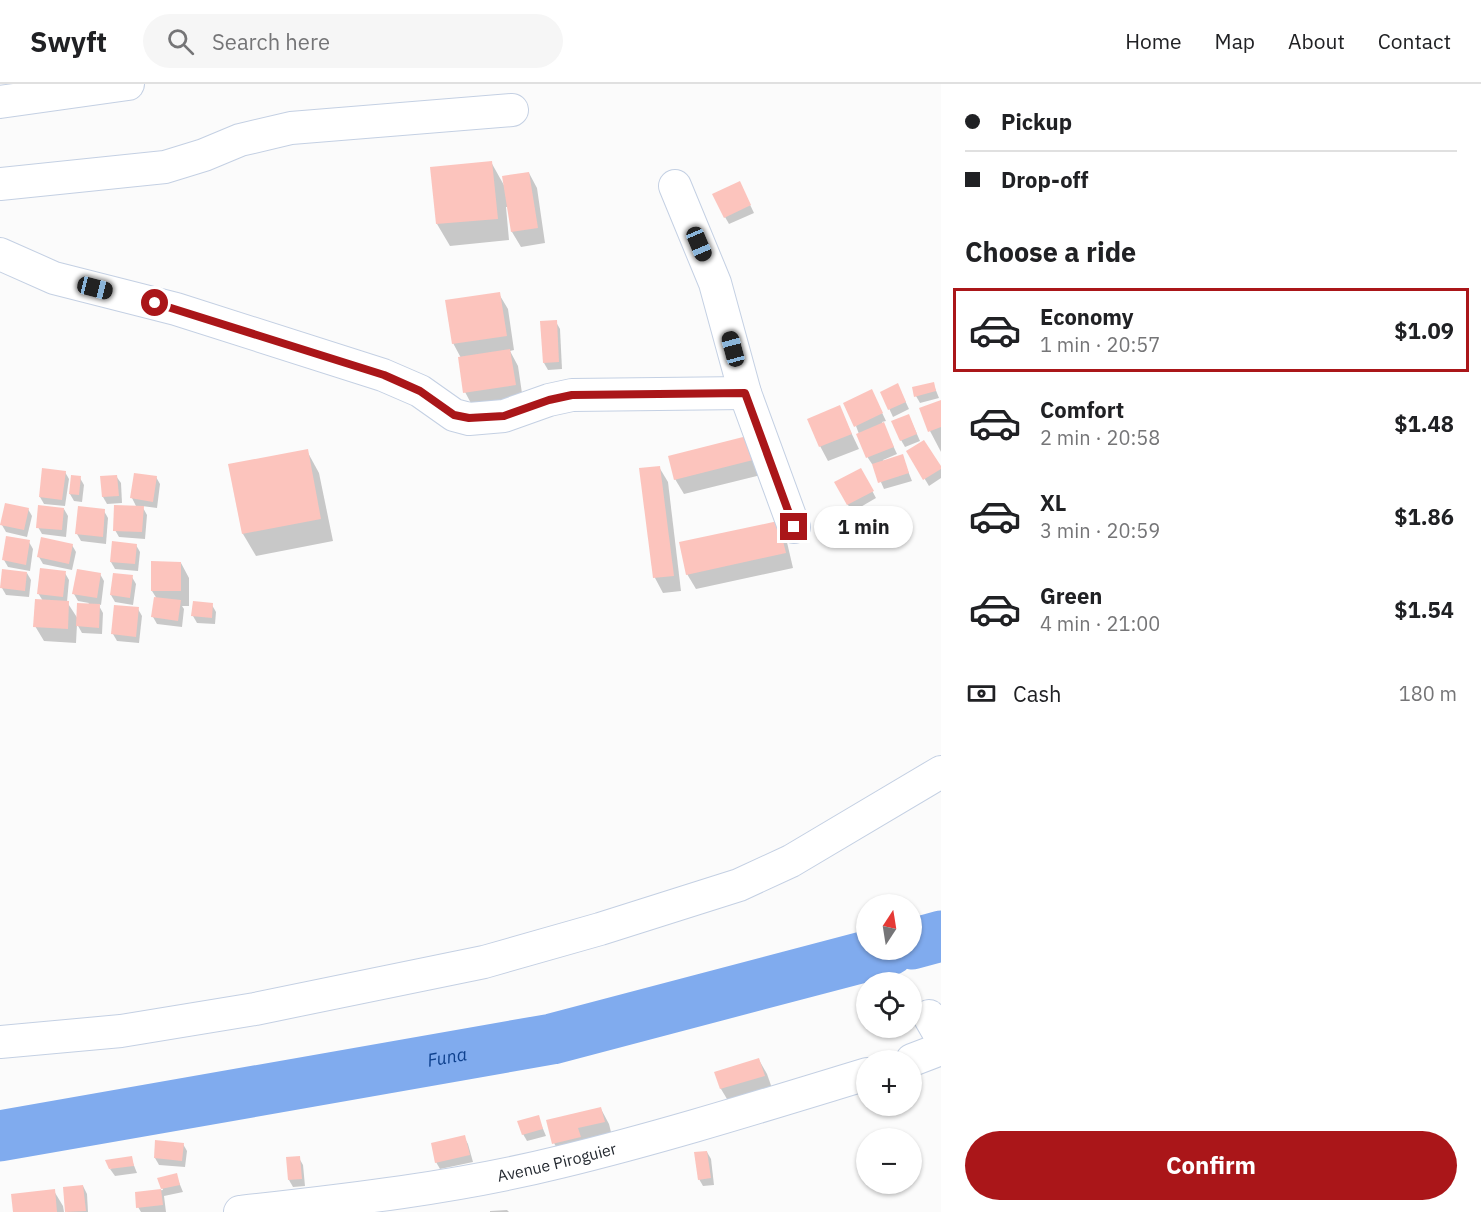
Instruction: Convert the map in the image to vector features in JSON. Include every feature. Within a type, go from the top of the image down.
[{"type":"street","points":[[0,102],[128,84]]},
{"type":"street","points":[[0,184],[165,167],[204,155],[240,140],[291,128],[513,110]]},
{"type":"street","points":[[675,186],[715,283],[745,393],[794,527]]},
{"type":"street","points":[[0,254],[54,278],[176,309],[384,375],[420,391],[454,415],[469,418],[504,416],[549,400],[572,395],[745,393]]},
{"type":"street","points":[[0,1042],[121,1031],[255,1009],[484,962],[600,929],[739,885],[791,861],[941,772]]},
{"type":"street","points":[[922,1056],[941,1049]]},
{"type":"street","name":"Avenue Piroguier","points":[[240,1212],[444,1186],[559,1163],[856,1077]]},
{"type":"building","points":[[492,161],[498,219],[436,224],[430,167]]},
{"type":"building","points":[[529,172],[538,228],[511,232],[502,176]]},
{"type":"building","points":[[740,181],[751,205],[724,218],[712,194]]},
{"type":"building","points":[[500,292],[507,336],[452,344],[445,300]]},
{"type":"building","points":[[557,320],[559,362],[543,363],[540,321]]},
{"type":"building","points":[[510,349],[516,385],[463,393],[458,357]]},
{"type":"building","points":[[934,382],[936,391],[914,397],[912,387]]},
{"type":"building","points":[[898,383],[906,402],[888,410],[880,392]]},
{"type":"building","points":[[872,389],[883,413],[854,427],[843,403]]},
{"type":"building","points":[[941,400],[941,427],[928,432],[919,408]]},
{"type":"building","points":[[840,405],[852,434],[819,447],[807,419]]},
{"type":"building","points":[[909,414],[917,434],[900,441],[891,421]]},
{"type":"building","points":[[884,422],[894,447],[866,458],[856,434]]},
{"type":"building","points":[[751,435],[757,459],[674,480],[668,456]]},
{"type":"building","points":[[924,440],[941,469],[923,480],[906,451]]},
{"type":"building","points":[[308,449],[321,519],[242,534],[228,464]]},
{"type":"building","points":[[903,454],[909,473],[878,483],[872,464]]},
{"type":"building","points":[[660,466],[674,576],[653,578],[639,468]]},
{"type":"building","points":[[42,468],[66,471],[62,500],[39,497]]},
{"type":"building","points":[[861,468],[874,491],[847,505],[834,482]]},
{"type":"building","points":[[134,473],[157,476],[153,502],[130,498]]},
{"type":"building","points":[[71,475],[81,476],[79,495],[69,494]]},
{"type":"building","points":[[117,475],[119,496],[102,497],[100,476]]},
{"type":"building","points":[[5,503],[29,508],[24,530],[0,525]]},
{"type":"building","points":[[38,505],[64,508],[62,530],[36,528]]},
{"type":"building","points":[[114,505],[144,506],[142,532],[113,531]]},
{"type":"building","points":[[78,506],[105,509],[103,537],[75,534]]},
{"type":"building","points":[[778,521],[786,553],[686,575],[679,542]]},
{"type":"building","points":[[6,536],[30,540],[26,565],[2,560]]},
{"type":"building","points":[[41,537],[73,544],[69,564],[37,557]]},
{"type":"building","points":[[112,541],[137,544],[135,564],[110,562]]},
{"type":"building","points":[[151,561],[181,562],[181,591],[151,591]]},
{"type":"building","points":[[40,568],[66,571],[63,597],[37,594]]},
{"type":"building","points":[[2,569],[27,572],[25,591],[0,588]]},
{"type":"building","points":[[77,569],[101,573],[97,598],[72,594]]},
{"type":"building","points":[[113,573],[133,575],[130,598],[110,595]]},
{"type":"building","points":[[154,597],[181,600],[178,621],[151,617]]},
{"type":"building","points":[[35,599],[69,601],[68,629],[33,627]]},
{"type":"building","points":[[193,601],[213,603],[212,618],[191,616]]},
{"type":"building","points":[[77,603],[100,604],[99,628],[76,626]]},
{"type":"building","points":[[114,605],[139,607],[136,637],[111,634]]},
{"type":"building","points":[[759,1058],[765,1076],[720,1089],[714,1072]]},
{"type":"building","points":[[601,1107],[605,1122],[578,1128],[581,1137],[552,1144],[546,1120]]},
{"type":"building","points":[[539,1115],[543,1129],[522,1135],[517,1121]]},
{"type":"building","points":[[465,1135],[470,1155],[435,1163],[431,1143]]},
{"type":"building","points":[[155,1140],[184,1143],[182,1161],[154,1158]]},
{"type":"building","points":[[707,1151],[711,1178],[698,1180],[694,1152]]},
{"type":"building","points":[[132,1156],[134,1166],[109,1169],[105,1160]]},
{"type":"building","points":[[300,1156],[302,1179],[288,1180],[286,1157]]},
{"type":"building","points":[[177,1173],[180,1185],[161,1189],[157,1178]]},
{"type":"building","points":[[83,1185],[86,1211],[65,1212],[63,1187]]},
{"type":"building","points":[[55,1189],[57,1212],[13,1212],[11,1194]]},
{"type":"building","points":[[161,1189],[163,1205],[136,1208],[135,1192]]},
{"type":"waterway","name":"Funa","points":[[922,941],[941,936]]},
{"type":"waterway","name":"Funa","points":[[0,1136],[552,1039],[856,959]]},
{"type":"route","points":[[155,303],[384,375],[420,391],[454,415],[469,418],[504,416],[549,400],[572,395],[745,393],[794,527]]}]
